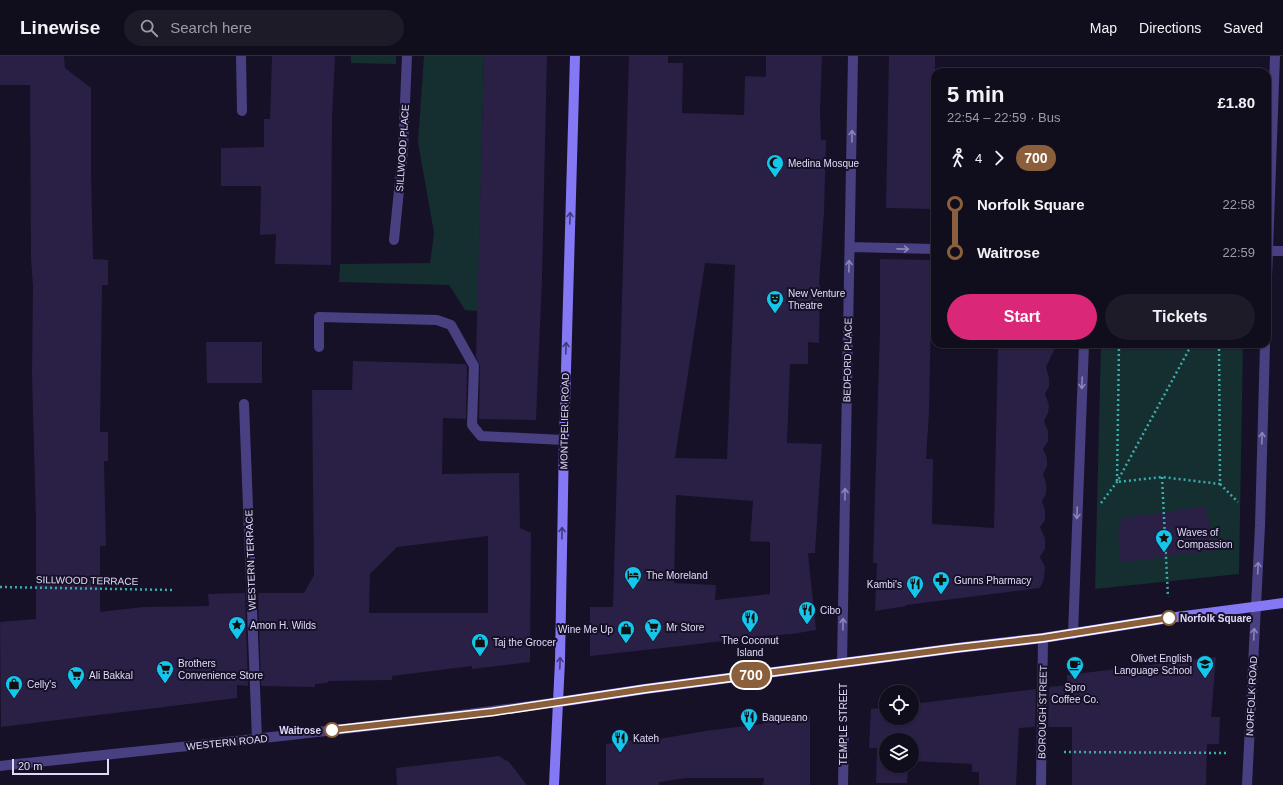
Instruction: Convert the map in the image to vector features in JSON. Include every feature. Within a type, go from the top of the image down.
[{"type":"main road","name":"MONTPELIER ROAD","points":[[554,785],[559,702],[564,440],[575,56]]},
{"type":"main road","points":[[1073,634],[1169,618],[1283,603]]},
{"type":"main road","name":"WESTERN ROAD","points":[[559,702],[645,689],[1073,634]]},
{"type":"street","points":[[241,56],[242,111]]},
{"type":"street","name":"SILLWOOD PLACE","points":[[394,240],[403,150],[407,56]]},
{"type":"street","name":"BEDFORD PLACE","points":[[842,663],[853,56]]},
{"type":"street","points":[[1271,154],[1275,56]]},
{"type":"street","points":[[850,247],[931,249]]},
{"type":"street","points":[[1271,251],[1283,251]]},
{"type":"street","points":[[319,347],[319,317],[437,320],[451,325],[474,366],[472,425],[482,436],[564,440]]},
{"type":"street","points":[[1073,634],[1084,348]]},
{"type":"street","points":[[1255,607],[1260,526],[1265,348]]},
{"type":"street","name":"WESTERN TERRACE","points":[[244,404],[257,739]]},
{"type":"street","name":"NORFOLK ROAD","points":[[1247,785],[1255,607]]},
{"type":"street","name":"BOROUGH STREET","points":[[1041,785],[1043,638]]},
{"type":"street","name":"WESTERN ROAD","points":[[0,766],[257,739],[492,712],[559,702]]},
{"type":"street","name":"TEMPLE STREET","points":[[843,785],[844,736]]},
{"type":"path","points":[[1117,482],[1119,348]]},
{"type":"path","points":[[1099,505],[1117,482],[1190,348]]},
{"type":"path","points":[[1219,348],[1220,484]]},
{"type":"path","points":[[1117,482],[1162,478],[1220,484],[1260,526]]},
{"type":"path","points":[[1162,478],[1169,618]]},
{"type":"path","name":"SILLWOOD TERRACE","points":[[0,587],[173,590]]},
{"type":"path","name":"TEMPLE STREET","points":[[842,663],[844,736]]},
{"type":"path","points":[[1042,752],[1248,752]]},
{"type":"green space","points":[[351,56],[396,56],[396,64],[351,63]]},
{"type":"green space","points":[[424,56],[484,56],[478,311],[465,310],[449,285],[339,282],[340,264],[430,263],[434,233],[418,142]]},
{"type":"green space","points":[[1101,348],[1243,348],[1239,574],[1095,589]]},
{"type":"building","points":[[0,56],[64,56],[65,68],[91,88],[93,259],[108,260],[108,285],[102,285],[100,432],[108,432],[108,461],[104,461],[106,546],[100,546],[100,612],[143,607],[209,606],[208,594],[245,593],[248,686],[237,685],[237,698],[1,727],[0,622],[36,619],[36,521],[32,374],[33,286],[31,259],[30,85],[0,85]]},
{"type":"building","points":[[272,56],[335,56],[332,117],[331,265],[275,264],[276,234],[260,235],[261,186],[221,186],[221,148],[264,147],[264,119],[270,119]]},
{"type":"building","points":[[484,56],[547,56],[542,278],[536,420],[479,419],[480,366],[476,357]]},
{"type":"building","points":[[629,56],[668,56],[668,63],[683,63],[682,113],[744,115],[745,76],[766,77],[766,56],[822,56],[820,111],[821,140],[826,140],[824,212],[819,285],[819,343],[808,342],[808,364],[790,364],[787,443],[822,444],[815,553],[808,553],[816,630],[792,634],[590,656],[590,607],[613,607]],"holes":[[[705,263],[735,265],[727,459],[675,458]],[[676,495],[753,501],[750,541],[770,542],[770,594],[715,600],[716,585],[674,583]]]},
{"type":"building","points":[[889,56],[935,56],[935,68],[931,68],[931,209],[886,208]]},
{"type":"building","points":[[880,259],[931,260],[929,412],[926,459],[933,459],[932,524],[994,528],[998,348],[1055,348],[1046,367],[1049,378],[1049,386],[1045,394],[1049,405],[1048,413],[1044,421],[1048,431],[1048,441],[1043,449],[1047,458],[1047,466],[1043,474],[1046,483],[1046,494],[1042,501],[1045,510],[1045,520],[1040,527],[1045,538],[1045,549],[1040,557],[1045,567],[1044,578],[1040,588],[906,605],[875,611],[877,563],[873,563],[880,329]]},
{"type":"building","points":[[206,342],[262,342],[262,383],[207,383]]},
{"type":"building","points":[[353,361],[466,364],[466,419],[443,418],[442,474],[519,473],[520,528],[531,533],[530,662],[472,669],[472,666],[392,676],[392,680],[329,681],[327,683],[315,684],[315,687],[261,686],[258,593],[304,593],[314,575],[312,390],[352,390]],"holes":[[[488,536],[488,613],[369,613],[370,574],[397,547]]]},
{"type":"building","points":[[1205,506],[1207,518],[1209,517],[1213,551],[1188,553],[1121,563],[1118,530],[1121,529],[1120,519]]},
{"type":"building","points":[[1216,657],[1211,717],[1220,717],[1219,744],[1207,744],[1206,785],[1072,785],[1072,727],[1048,727],[1049,687],[1067,685],[1067,675]]},
{"type":"building","points":[[1036,689],[1035,727],[1019,728],[1016,785],[979,785],[979,772],[972,772],[972,764],[919,761],[919,733],[879,733],[879,773],[908,773],[907,783],[876,783],[877,748],[869,748],[871,709],[879,708],[879,725],[919,725],[919,703]]},
{"type":"building","points":[[794,716],[810,716],[810,785],[763,785],[764,778],[686,778],[659,782],[659,785],[606,785],[606,744],[659,737],[659,739],[705,731],[762,724],[773,717],[785,721]]},
{"type":"building","points":[[499,756],[509,762],[527,785],[397,785],[396,768]]},
{"type":"bus line","name":"700","points":[[332,730],[492,712],[645,689],[1043,638],[1169,618]]},
{"type":"place","name":"Medina Mosque","points":[[775,178]]},
{"type":"place","name":"New Venture Theatre","points":[[775,314]]},
{"type":"place","name":"Waves of Compassion","points":[[1164,553]]},
{"type":"place","name":"The Moreland","points":[[633,590]]},
{"type":"place","name":"Gunns Pharmacy","points":[[941,595]]},
{"type":"place","name":"Kambi's","points":[[915,599]]},
{"type":"place","name":"Norfolk Square","points":[[1169,618]]},
{"type":"place","name":"Cibo","points":[[807,625]]},
{"type":"place","name":"The Coconut Island","points":[[750,633]]},
{"type":"place","name":"Amon H. Wilds","points":[[237,640]]},
{"type":"place","name":"Mr Store","points":[[653,642]]},
{"type":"place","name":"Wine Me Up","points":[[626,644]]},
{"type":"place","name":"Taj the Grocer","points":[[480,657]]},
{"type":"place","name":"Olivet English Language School","points":[[1205,679]]},
{"type":"place","name":"Spro Coffee Co.","points":[[1075,680]]},
{"type":"place","name":"Brothers Convenience Store","points":[[165,684]]},
{"type":"place","name":"Ali Bakkal","points":[[76,690]]},
{"type":"place","name":"Celly's","points":[[14,699]]},
{"type":"place","name":"Waitrose","points":[[332,730]]},
{"type":"place","name":"Baqueano","points":[[749,732]]},
{"type":"place","name":"Kateh","points":[[620,753]]}]
